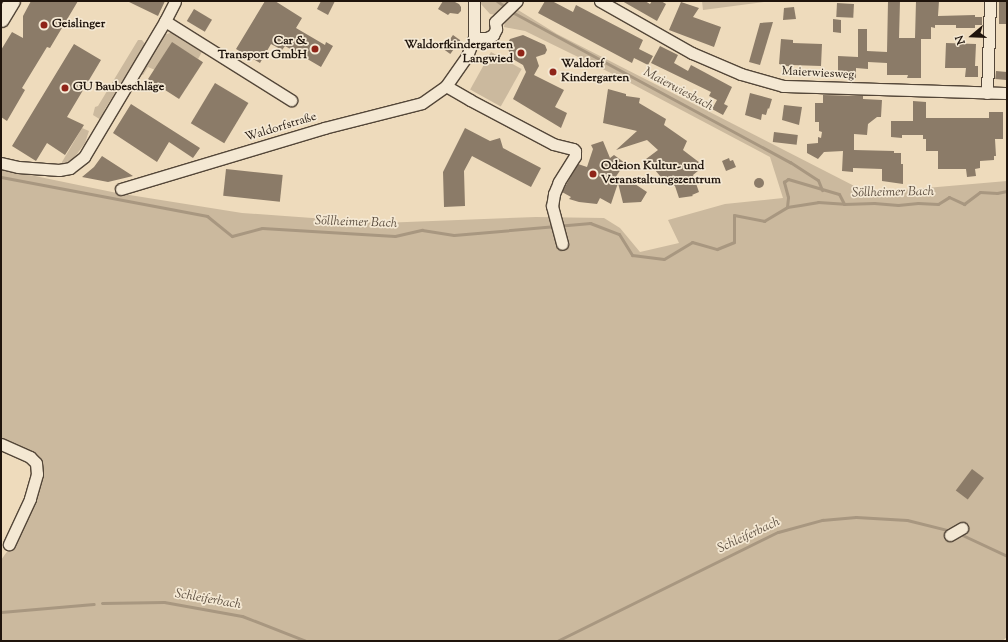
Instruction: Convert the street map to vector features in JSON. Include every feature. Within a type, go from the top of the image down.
[{"type":"street","points":[[1,19],[12,1]]},
{"type":"street","points":[[1,163],[18,167],[59,170],[70,168],[84,157],[165,22],[175,1]]},
{"type":"street","name":"Waldorfstraße","points":[[121,190],[324,128],[422,103],[446,86],[467,56],[474,38],[474,1]]},
{"type":"street","name":"Maierwiesweg","points":[[600,1],[692,52],[741,74],[783,86],[1007,93]]},
{"type":"street","points":[[987,93],[990,1]]},
{"type":"street","points":[[495,22],[515,2]]},
{"type":"street","points":[[474,15],[495,22]]},
{"type":"street","points":[[165,22],[291,100]]},
{"type":"street","points":[[474,38],[487,38],[494,35],[496,29],[495,22]]},
{"type":"street","points":[[446,86],[553,144],[573,148],[576,151],[575,156],[559,182],[554,194],[552,206],[561,241]]},
{"type":"street","points":[[1,444],[30,457],[36,463],[38,474],[30,499],[9,544]]},
{"type":"street","points":[[950,535],[962,528]]},
{"type":"shaded area","points":[[480,1],[515,1],[510,5],[557,34],[868,193],[1007,181],[1007,637],[1002,641],[1,641],[1,560],[14,542],[38,462],[1,442],[1,169],[117,193],[242,213],[381,223],[536,217],[604,218],[620,228],[640,252],[679,243],[668,220],[725,204],[783,198],[770,157],[619,77],[525,31],[504,27],[506,16],[490,14]]},
{"type":"shaded area","points":[[702,1],[771,1],[703,10]]},
{"type":"shaded area","points":[[173,32],[203,50],[198,59],[172,43],[155,70],[148,67],[143,75],[141,74],[164,35]]},
{"type":"shaded area","points":[[138,40],[142,40],[145,44],[105,109],[101,120],[93,115],[95,107],[98,106]]},
{"type":"shaded area","points":[[491,52],[522,69],[501,107],[470,90]]},
{"type":"shaded area","points":[[82,128],[89,131],[85,143],[74,158],[62,165],[62,162]]},
{"type":"building","points":[[31,1],[78,1],[50,48],[47,47],[22,88],[25,90],[7,121],[1,117],[1,50],[12,32],[23,38],[23,16]]},
{"type":"building","name":"Geislinger","points":[[127,1],[165,1],[158,16]]},
{"type":"building","points":[[265,1],[275,1],[302,18],[296,28],[325,45],[326,42],[333,46],[321,67],[285,46],[282,50],[271,44],[260,63],[236,49]]},
{"type":"building","points":[[321,1],[335,1],[328,15],[317,9]]},
{"type":"building","points":[[443,1],[453,1],[459,4],[461,11],[458,14],[450,13],[448,15],[438,9]]},
{"type":"building","points":[[545,1],[552,1],[573,12],[576,5],[643,40],[639,49],[653,56],[648,65],[634,58],[632,63],[538,13]]},
{"type":"building","points":[[622,1],[645,1],[650,4],[652,1],[661,1],[666,4],[657,21]]},
{"type":"building","points":[[888,1],[900,1],[899,38],[915,38],[916,1],[939,1],[938,16],[975,15],[975,17],[982,17],[982,25],[975,25],[975,28],[956,28],[956,25],[935,25],[935,28],[931,27],[931,39],[921,39],[921,78],[907,78],[908,75],[887,75],[887,63],[868,62],[868,69],[856,68],[856,78],[838,78],[838,56],[858,57],[858,29],[867,29],[867,51],[887,52]]},
{"type":"building","points":[[999,1],[1007,1],[1007,24],[999,24]]},
{"type":"building","points":[[681,2],[699,8],[693,17],[721,27],[714,47],[669,30]]},
{"type":"building","points":[[837,3],[854,4],[853,18],[836,17]]},
{"type":"building","points":[[794,7],[796,19],[783,20],[784,8]]},
{"type":"building","points":[[194,9],[212,20],[205,32],[187,21]]},
{"type":"building","points":[[833,19],[841,20],[841,33],[833,32]]},
{"type":"building","points":[[773,22],[760,65],[749,62],[760,23]]},
{"type":"building","points":[[453,35],[460,40],[450,54],[443,49]]},
{"type":"building","points":[[523,35],[545,45],[547,50],[545,54],[536,57],[539,66],[534,75],[564,90],[555,107],[567,113],[561,128],[513,99],[526,72],[523,65],[511,58],[507,45],[510,39]]},
{"type":"building","points":[[781,39],[793,40],[793,43],[822,44],[821,66],[791,65],[791,67],[779,64]]},
{"type":"building","points":[[172,42],[203,62],[179,99],[148,79]]},
{"type":"building","points":[[946,43],[976,44],[975,66],[978,66],[978,77],[965,77],[966,68],[945,68]]},
{"type":"building","name":"GU Baubeschläge","points":[[74,44],[101,60],[67,117],[84,125],[65,155],[47,143],[36,161],[12,146]]},
{"type":"building","points":[[660,46],[678,55],[674,63],[688,71],[691,65],[732,87],[724,104],[728,106],[723,115],[712,109],[717,100],[709,96],[711,92],[651,63]]},
{"type":"building","points":[[996,71],[1007,72],[1006,80],[995,79]]},
{"type":"building","points":[[215,83],[248,103],[224,143],[191,123]]},
{"type":"building","points":[[608,89],[626,94],[626,96],[640,98],[639,103],[666,119],[664,125],[687,141],[683,150],[704,166],[693,175],[699,192],[692,195],[693,196],[679,198],[675,186],[659,184],[656,177],[660,176],[646,159],[658,150],[647,140],[616,150],[637,131],[603,123]]},
{"type":"building","points":[[750,93],[772,99],[766,115],[762,114],[761,120],[745,115]]},
{"type":"building","points":[[823,95],[863,96],[863,99],[882,100],[881,117],[877,117],[868,124],[867,135],[854,134],[854,150],[894,151],[894,153],[901,153],[901,164],[903,164],[903,184],[882,181],[882,169],[853,168],[853,172],[842,171],[843,151],[824,152],[818,159],[807,153],[807,144],[818,143],[818,137],[821,138],[822,132],[819,131],[819,122],[815,122],[815,103],[823,103]]},
{"type":"building","points":[[913,101],[926,102],[926,118],[989,118],[989,112],[1003,112],[1003,139],[995,139],[996,156],[994,156],[994,160],[980,161],[980,168],[975,169],[976,176],[967,177],[966,169],[938,169],[938,151],[926,151],[926,139],[923,139],[923,135],[902,135],[902,138],[891,137],[891,121],[913,121]]},
{"type":"building","points":[[131,104],[200,148],[193,158],[169,142],[157,162],[113,133]]},
{"type":"building","points":[[784,105],[802,107],[799,125],[782,120]]},
{"type":"building","points":[[465,128],[490,141],[500,138],[503,148],[541,168],[531,187],[472,156],[464,171],[465,206],[444,207],[443,172]]},
{"type":"building","points":[[774,132],[798,135],[797,145],[773,142]]},
{"type":"building","name":"Odeion Kultur- und Veranstaltungszentrum","points":[[603,141],[610,158],[614,155],[625,163],[615,178],[632,182],[647,192],[641,202],[623,203],[618,183],[611,204],[600,198],[597,204],[579,202],[569,199],[571,197],[562,192],[578,164],[587,167],[593,149],[591,145]]},
{"type":"building","points":[[102,156],[133,176],[108,182],[82,177],[94,167]]},
{"type":"building","points":[[729,158],[730,161],[733,160],[736,167],[726,171],[722,161]]},
{"type":"building","points":[[226,169],[283,175],[280,202],[223,196]]},
{"type":"building","points":[[757,178],[761,178],[763,179],[763,187],[757,188],[754,185],[754,181]]},
{"type":"building","points":[[972,469],[984,478],[968,500],[956,491]]},
{"type":"waterway","name":"Maierwiesbach","points":[[497,1],[514,13],[790,162],[818,180],[822,190]]},
{"type":"waterway","name":"Söllheimer Bach","points":[[1,177],[207,216],[232,236],[262,228],[395,236],[422,230],[454,235],[590,223],[619,234],[632,255],[664,259],[692,242],[717,249],[734,242],[734,215],[764,221],[787,207],[818,202],[898,205],[918,203],[938,204],[949,197],[964,204],[980,192],[997,193],[1007,191]]},
{"type":"waterway","name":"Söllheimer Bach","points":[[787,207],[788,197],[784,182],[788,179],[839,194],[844,204]]},
{"type":"waterway","name":"Schleiferbach","points":[[557,641],[778,532],[822,520],[856,517],[907,520],[951,531]]},
{"type":"waterway","name":"Schleiferbach","points":[[958,533],[1007,556]]},
{"type":"waterway","name":"Schleiferbach","points":[[102,603],[164,602],[242,616],[306,641]]},
{"type":"waterway","name":"Schleiferbach","points":[[1,612],[94,604]]},
{"type":"place","name":"Geislinger","points":[[44,25]]},
{"type":"place","name":"Car & Transport GmbH","points":[[315,49]]},
{"type":"place","name":"Waldorfkindergarten Langwied","points":[[521,53]]},
{"type":"place","name":"Waldorf Kindergarten","points":[[553,72]]},
{"type":"place","name":"GU Baubeschläge","points":[[65,88]]},
{"type":"place","name":"Odeion Kultur- und Veranstaltungszentrum","points":[[593,174]]}]
